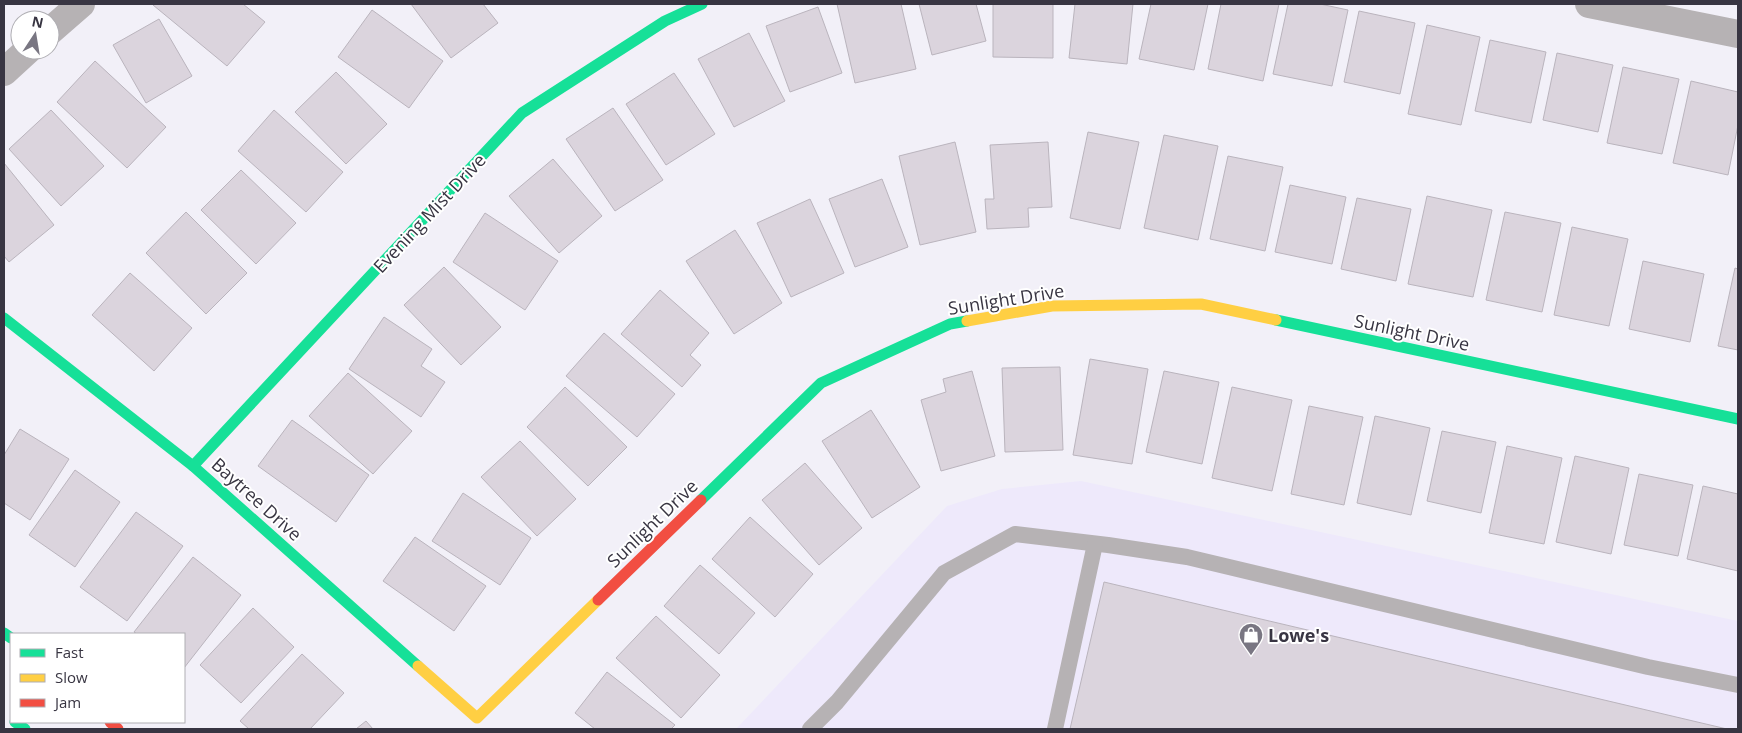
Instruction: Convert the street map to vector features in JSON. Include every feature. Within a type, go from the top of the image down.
[{"type":"street","points":[[60,22],[81,4]]},
{"type":"street","name":"Evening Mist Drive","points":[[193,466],[522,113],[666,21],[702,4]]},
{"type":"street","points":[[1589,4],[1738,34]]},
{"type":"street","points":[[4,72],[17,60]]},
{"type":"street","name":"Sunlight Drive","points":[[477,718],[821,383],[950,324],[1052,306],[1201,304],[1738,419]]},
{"type":"street","name":"Baytree Drive","points":[[4,318],[193,466],[477,718]]},
{"type":"lane","points":[[812,729],[837,702],[944,574],[1016,534],[1188,557],[1648,667],[1738,685]]},
{"type":"lane","points":[[1055,729],[1095,544]]},
{"type":"shaded area","points":[[1081,481],[1738,621],[1738,729],[736,729],[947,506],[1002,489]]},
{"type":"building","points":[[154,4],[243,4],[265,22],[227,66]]},
{"type":"building","points":[[411,4],[483,4],[498,23],[451,58]]},
{"type":"building","points":[[837,4],[901,4],[916,69],[855,83]]},
{"type":"building","points":[[919,4],[976,4],[986,41],[932,55]]},
{"type":"building","points":[[993,4],[1053,4],[1053,58],[993,57]]},
{"type":"building","points":[[1075,4],[1133,4],[1127,64],[1069,58]]},
{"type":"building","points":[[1151,4],[1208,4],[1194,70],[1139,59]]},
{"type":"building","points":[[1221,4],[1279,4],[1263,81],[1208,69]]},
{"type":"building","points":[[1288,4],[1320,4],[1348,10],[1332,86],[1273,74]]},
{"type":"building","points":[[818,7],[842,73],[790,92],[766,26]]},
{"type":"building","points":[[372,10],[443,61],[409,108],[338,57]]},
{"type":"building","points":[[1359,11],[1415,23],[1400,94],[1344,82]]},
{"type":"building","points":[[159,19],[192,76],[146,103],[113,45]]},
{"type":"building","points":[[1427,25],[1480,37],[1461,125],[1408,114]]},
{"type":"building","points":[[749,33],[785,101],[734,127],[698,59]]},
{"type":"building","points":[[1490,40],[1546,52],[1531,123],[1475,111]]},
{"type":"building","points":[[1557,53],[1613,65],[1598,132],[1543,120]]},
{"type":"building","points":[[95,61],[166,127],[127,168],[57,102]]},
{"type":"building","points":[[1623,67],[1679,79],[1662,154],[1607,143]]},
{"type":"building","points":[[336,72],[387,124],[346,164],[295,112]]},
{"type":"building","points":[[674,73],[715,134],[666,165],[626,104]]},
{"type":"building","points":[[1691,81],[1738,92],[1738,125],[1728,175],[1673,163]]},
{"type":"building","points":[[613,108],[663,180],[615,211],[566,139]]},
{"type":"building","points":[[51,110],[104,166],[61,206],[9,149]]},
{"type":"building","points":[[274,110],[343,172],[306,212],[238,151]]},
{"type":"building","points":[[1088,132],[1139,142],[1120,229],[1070,218]]},
{"type":"building","points":[[1164,135],[1218,146],[1198,240],[1144,228]]},
{"type":"building","points":[[955,142],[976,232],[920,245],[899,156]]},
{"type":"building","points":[[1048,142],[1052,207],[1028,208],[1029,227],[987,229],[985,199],[994,199],[990,145]]},
{"type":"building","points":[[1228,156],[1283,167],[1265,251],[1210,239]]},
{"type":"building","points":[[553,159],[602,216],[559,253],[509,196]]},
{"type":"building","points":[[4,163],[54,225],[9,262],[4,256]]},
{"type":"building","points":[[241,170],[296,223],[256,264],[201,210]]},
{"type":"building","points":[[882,179],[908,247],[855,267],[829,199]]},
{"type":"building","points":[[1290,185],[1346,197],[1332,264],[1275,252]]},
{"type":"building","points":[[1427,196],[1492,210],[1473,297],[1408,284]]},
{"type":"building","points":[[1357,198],[1411,209],[1396,281],[1341,269]]},
{"type":"building","points":[[810,199],[844,273],[791,297],[757,223]]},
{"type":"building","points":[[186,212],[247,273],[206,314],[146,253]]},
{"type":"building","points":[[1505,212],[1561,223],[1542,312],[1486,300]]},
{"type":"building","points":[[485,213],[558,261],[525,310],[453,262]]},
{"type":"building","points":[[1572,227],[1628,239],[1609,326],[1554,315]]},
{"type":"building","points":[[735,230],[782,303],[734,334],[686,261]]},
{"type":"building","points":[[1643,261],[1704,274],[1690,342],[1629,329]]},
{"type":"building","points":[[444,267],[501,327],[461,365],[404,305]]},
{"type":"building","points":[[1735,268],[1738,269],[1738,350],[1718,346]]},
{"type":"building","points":[[130,273],[192,328],[154,371],[92,315]]},
{"type":"building","points":[[660,290],[709,333],[690,355],[701,365],[682,387],[621,334]]},
{"type":"building","points":[[384,317],[432,349],[421,366],[445,382],[421,417],[349,369]]},
{"type":"building","points":[[604,333],[675,394],[637,437],[566,376]]},
{"type":"building","points":[[1090,359],[1148,369],[1132,464],[1073,455]]},
{"type":"building","points":[[1060,367],[1063,450],[1005,452],[1002,368]]},
{"type":"building","points":[[972,371],[995,456],[941,471],[921,400],[946,392],[943,379]]},
{"type":"building","points":[[1164,371],[1219,382],[1202,464],[1146,452]]},
{"type":"building","points":[[348,373],[412,431],[373,474],[309,416]]},
{"type":"building","points":[[565,387],[627,447],[588,486],[527,427]]},
{"type":"building","points":[[1232,387],[1292,400],[1272,491],[1212,478]]},
{"type":"building","points":[[1309,406],[1363,417],[1344,505],[1291,494]]},
{"type":"building","points":[[871,410],[920,487],[872,518],[822,441]]},
{"type":"building","points":[[1375,416],[1430,428],[1411,515],[1357,503]]},
{"type":"building","points":[[292,420],[369,475],[336,522],[258,466]]},
{"type":"building","points":[[20,429],[69,459],[30,520],[4,503],[4,455]]},
{"type":"building","points":[[1442,431],[1496,442],[1481,513],[1427,501]]},
{"type":"building","points":[[520,441],[576,499],[537,536],[481,477]]},
{"type":"building","points":[[1507,446],[1562,458],[1544,544],[1489,533]]},
{"type":"building","points":[[1575,456],[1629,468],[1611,554],[1556,542]]},
{"type":"building","points":[[805,463],[862,528],[819,565],[762,500]]},
{"type":"building","points":[[75,470],[120,502],[75,567],[29,535]]},
{"type":"building","points":[[1639,474],[1693,485],[1678,556],[1624,545]]},
{"type":"building","points":[[1703,486],[1738,494],[1738,571],[1687,559]]},
{"type":"building","points":[[463,493],[531,538],[500,585],[432,541]]},
{"type":"building","points":[[136,512],[183,546],[127,621],[80,587]]},
{"type":"building","points":[[750,517],[813,574],[775,617],[712,559]]},
{"type":"building","points":[[415,537],[486,586],[454,631],[383,581]]},
{"type":"building","points":[[193,557],[241,595],[185,667],[185,633],[134,632]]},
{"type":"building","points":[[700,565],[755,613],[719,654],[664,606]]},
{"type":"building","name":"Lowe's","points":[[1104,582],[1727,729],[1070,729]]},
{"type":"building","points":[[253,608],[294,647],[241,703],[200,665]]},
{"type":"building","points":[[656,616],[720,675],[681,718],[616,658]]},
{"type":"building","points":[[302,654],[344,693],[310,729],[249,729],[240,721]]},
{"type":"building","points":[[607,672],[675,725],[671,729],[595,729],[575,713]]},
{"type":"building","points":[[366,721],[373,729],[356,729]]},
{"type":"traffic: fast","points":[[193,466],[522,113],[665,21],[702,4]]},
{"type":"traffic: fast","points":[[4,318],[193,466],[418,666]]},
{"type":"traffic: fast","points":[[1276,320],[1738,419]]},
{"type":"traffic: fast","points":[[701,500],[821,383],[950,324],[967,321]]},
{"type":"traffic: fast","points":[[4,633],[10,637]]},
{"type":"traffic: fast","points":[[16,723],[25,729]]},
{"type":"traffic: slow","points":[[967,321],[1052,306],[1201,304],[1276,320]]},
{"type":"traffic: slow","points":[[418,666],[477,718],[598,600]]},
{"type":"traffic: jam","points":[[598,600],[701,500]]},
{"type":"traffic: jam","points":[[111,723],[118,729]]},
{"type":"place","name":"Lowe's","points":[[1251,656]]}]
